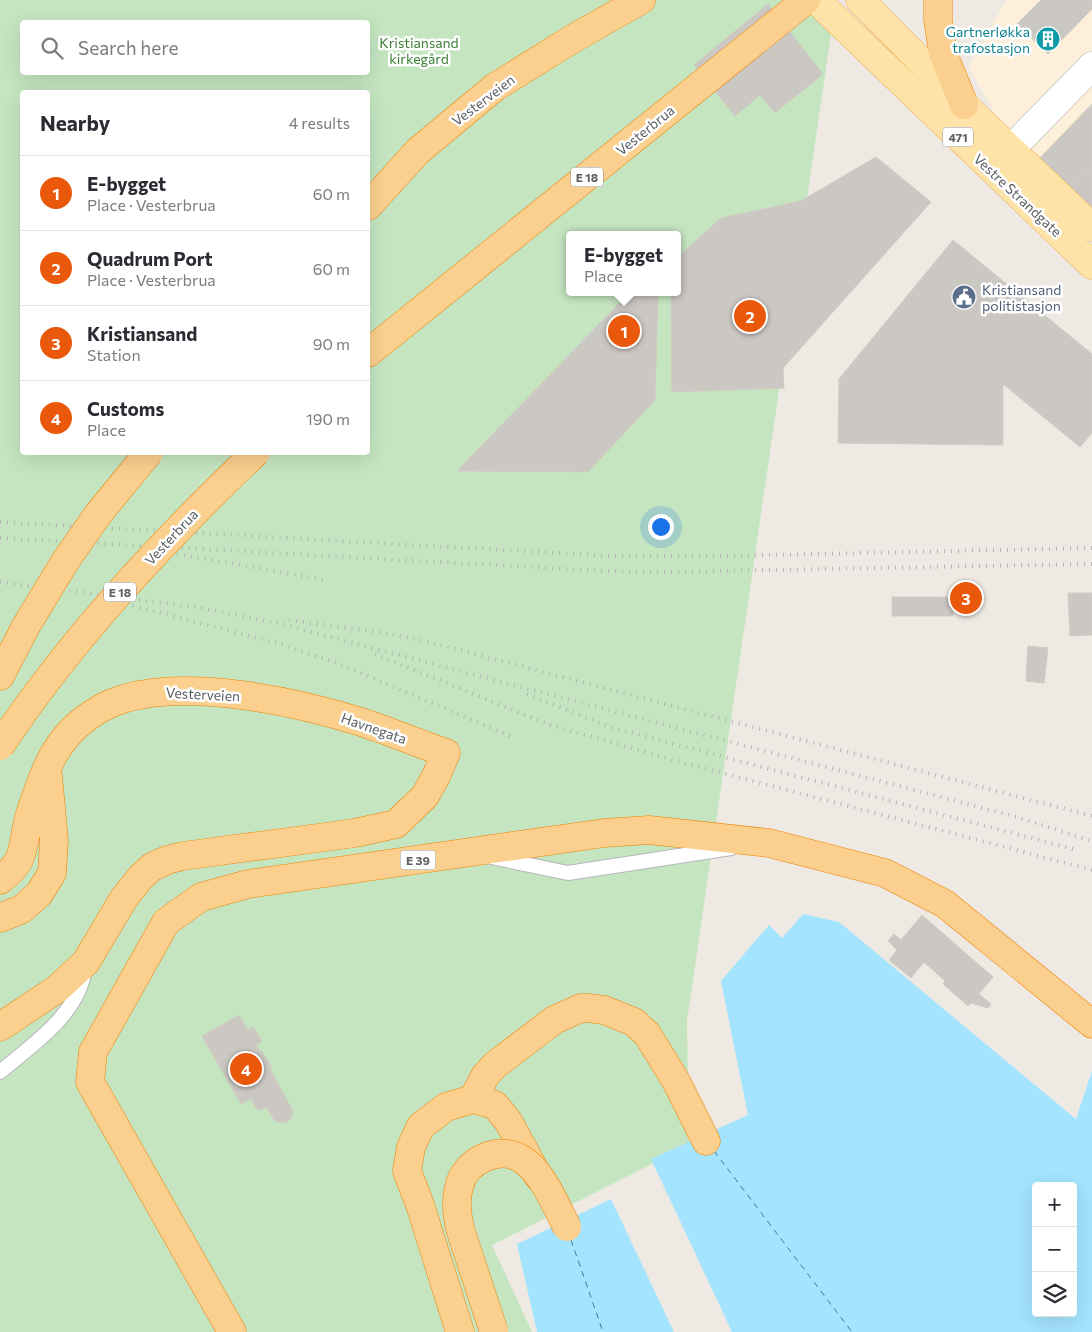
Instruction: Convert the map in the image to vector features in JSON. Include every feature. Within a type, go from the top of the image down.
[{"type":"highway","name":"Vesterveien","points":[[370,204],[418,151],[494,88],[574,38],[640,0]]},
{"type":"highway","name":"Vesterbrua","points":[[370,351],[806,0]]},
{"type":"highway","points":[[938,0],[938,20],[943,53],[964,105]]},
{"type":"highway","points":[[0,676],[26,626],[66,560],[147,455]]},
{"type":"highway","name":"Vesterbrua","points":[[0,746],[64,660],[125,586],[201,505],[253,455]]},
{"type":"highway","name":"Vesterveien","points":[[0,880],[11,872],[20,860],[30,815],[52,756],[74,727],[86,717],[122,699],[168,691],[243,696],[301,706]]},
{"type":"highway","name":"Havnegata","points":[[86,962],[128,892],[141,876],[152,867],[167,860],[183,856],[355,833],[396,824],[425,796],[446,753],[361,722],[301,706]]},
{"type":"highway","points":[[0,918],[22,909],[39,894],[52,873],[54,841],[47,769]]},
{"type":"highway","name":"E 39","points":[[232,1332],[90,1082],[93,1052],[166,922],[201,897],[248,884],[604,833],[649,830],[768,842],[885,872],[945,904],[1092,1024]]},
{"type":"highway","points":[[0,1027],[58,989],[86,962]]},
{"type":"highway","points":[[473,1099],[485,1076],[494,1065],[554,1020],[581,1008],[604,1010],[634,1022],[647,1034],[676,1081],[706,1141]]},
{"type":"highway","points":[[460,1332],[408,1171],[411,1147],[421,1126],[446,1107],[473,1099],[495,1105],[508,1121],[567,1227],[535,1169],[523,1159],[511,1154],[494,1154],[481,1158],[468,1168],[462,1177],[459,1187],[456,1212],[494,1332]]},
{"type":"main road","name":"Vestre Strandgate","points":[[816,0],[1092,265]]},
{"type":"main road","name":"Vestre Strandgate","points":[[860,0],[964,105],[1092,227]]},
{"type":"street","points":[[1012,149],[1092,66]]},
{"type":"lane","points":[[0,1072],[51,1029],[65,1012],[78,992],[83,980],[86,962]]},
{"type":"shaded area","points":[[1006,0],[1092,0],[1092,229],[1015,150],[969,67]]},
{"type":"green space","name":"Kristiansand kirkegård","points":[[0,0],[836,0],[687,1021],[689,1145],[492,1245],[532,1332],[0,1332]]},
{"type":"water","points":[[803,914],[839,922],[1076,1119],[1092,1071],[1092,1332],[732,1332],[651,1159],[748,1115],[721,981],[769,925],[782,938]]},
{"type":"water","points":[[611,1199],[674,1332],[537,1332],[517,1244]]},
{"type":"building","name":"Gartnerløkka trafostasjon","points":[[1041,0],[1092,0],[1092,9],[1048,54],[1017,24]]},
{"type":"building","points":[[768,4],[823,74],[775,113],[760,95],[735,116],[694,65]]},
{"type":"building","points":[[1092,104],[1092,166],[1068,192],[1036,162]]},
{"type":"building","points":[[876,157],[931,202],[783,368],[784,388],[672,392],[671,296],[681,296],[681,254],[721,218],[801,201]]},
{"type":"building","points":[[1092,166],[1092,212],[1069,191]]},
{"type":"building","name":"Kristiansand politistasjon","points":[[953,240],[1092,354],[1092,433],[1080,447],[1003,384],[1003,445],[838,443],[839,379]]},
{"type":"building","points":[[626,296],[658,296],[655,400],[588,472],[457,471]]},
{"type":"building","points":[[1068,593],[1092,593],[1092,635],[1070,636]]},
{"type":"building","points":[[892,597],[953,597],[953,616],[892,616]]},
{"type":"building","points":[[1028,646],[1048,648],[1044,683],[1026,681]]},
{"type":"building","points":[[922,915],[993,977],[979,994],[991,1004],[988,1008],[971,1003],[968,1006],[943,984],[945,981],[924,962],[911,978],[889,960],[897,950],[888,941],[894,934],[901,940]]},
{"type":"building","points":[[239,1015],[248,1030],[253,1027],[262,1041],[256,1045],[272,1068],[270,1069],[292,1109],[292,1117],[287,1122],[275,1121],[266,1107],[258,1111],[251,1099],[241,1104],[202,1036]]},
{"type":"ferry route","points":[[714,1151],[852,1332]]},
{"type":"ferry route","points":[[571,1240],[603,1332]]},
{"type":"railway","points":[[0,522],[613,556],[724,556],[1092,548]]},
{"type":"railway","points":[[0,538],[604,571],[660,572],[1092,564]]},
{"type":"railway","points":[[177,554],[326,580]]},
{"type":"railway","points":[[0,582],[202,608],[277,623],[1017,817],[1092,841]]},
{"type":"railway","points":[[126,604],[281,644],[342,665],[512,737]]},
{"type":"railway","points":[[289,620],[391,634],[429,642],[1092,816]]},
{"type":"railway","points":[[375,654],[550,725],[688,764],[1092,870]]},
{"type":"railway","points":[[527,694],[610,727],[1073,849]]},
{"type":"place","name":"Gartnerløkka trafostasjon","points":[[1048,39]]},
{"type":"place","name":"Kristiansand politistasjon","points":[[964,297]]},
{"type":"place","name":"Quadrum Port","points":[[750,316]]},
{"type":"place","name":"E-bygget","points":[[624,331]]},
{"type":"place","name":"Kristiansand","points":[[966,598]]},
{"type":"place","name":"Customs","points":[[246,1069]]}]
